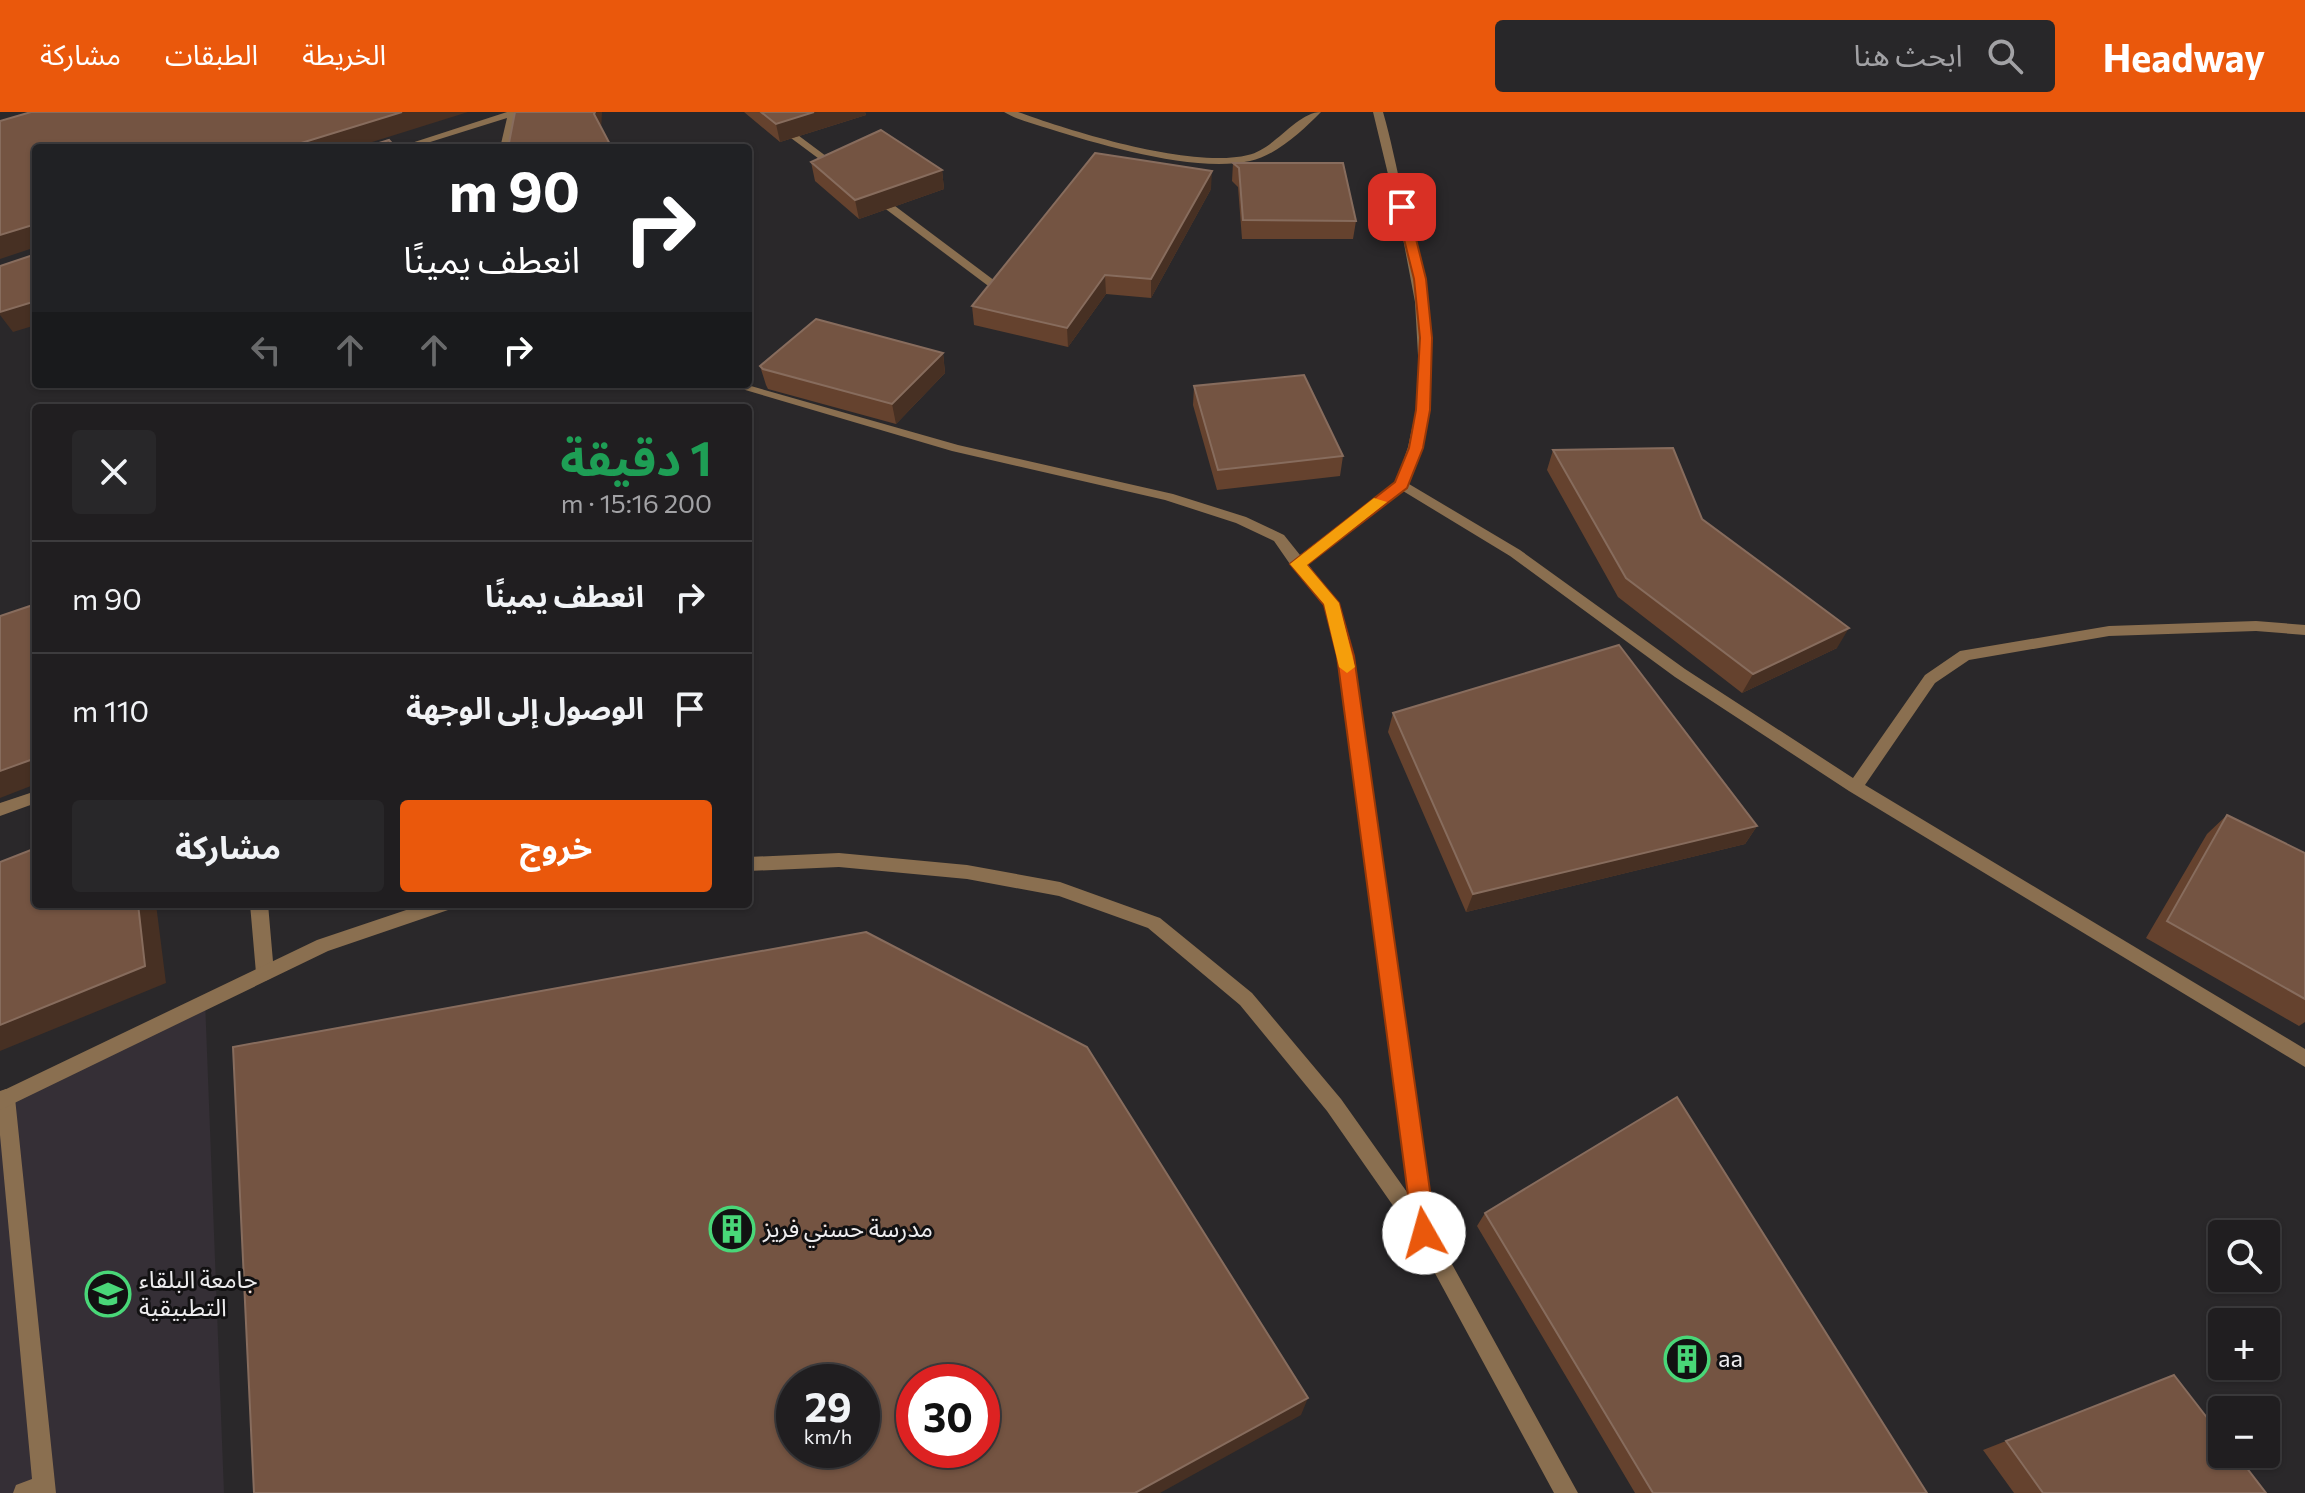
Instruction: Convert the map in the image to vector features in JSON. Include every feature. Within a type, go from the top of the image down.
[{"type":"street","points":[[413,144],[513,112]]},
{"type":"street","points":[[506,144],[513,112]]},
{"type":"street","points":[[761,112],[851,178]]},
{"type":"street","points":[[1009,112],[1174,156],[1217,163],[1251,158],[1272,149],[1316,112]]},
{"type":"street","points":[[1297,564],[1402,485],[1416,448],[1423,410],[1426,338],[1420,279],[1378,112]]},
{"type":"street","points":[[863,188],[991,283]]},
{"type":"street","points":[[745,388],[956,448],[1168,497],[1241,520],[1279,538],[1331,603],[1346,656],[1424,1233]]},
{"type":"street","points":[[1402,485],[1515,553],[1680,673],[1855,787],[2305,1059]]},
{"type":"street","points":[[1855,787],[1930,679],[1965,655],[2109,631],[2226,626],[2305,630]]},
{"type":"street","points":[[0,810],[32,798]]},
{"type":"street","points":[[752,864],[839,860],[967,872],[1060,889],[1154,923],[1246,999],[1334,1105],[1424,1233],[1567,1493]]},
{"type":"street","points":[[259,908],[265,973]]},
{"type":"street","points":[[38,1491],[3,1099],[323,945],[433,908]]},
{"type":"shaded area","name":"جامعة البلقاء التطبيقية","points":[[205,1000],[224,1493],[0,1493],[0,1095]]},
{"type":"building","points":[[31,112],[402,112],[298,144],[32,144],[32,225],[0,235],[0,121]]},
{"type":"building","points":[[515,112],[595,112],[610,144],[509,144]]},
{"type":"building","points":[[761,112],[814,112],[776,124]]},
{"type":"building","points":[[881,130],[942,170],[855,200],[811,162]]},
{"type":"building","points":[[1095,153],[1212,171],[1151,279],[1105,275],[1067,328],[972,306]]},
{"type":"building","points":[[1233,163],[1343,163],[1356,221],[1243,220],[1239,168]]},
{"type":"building","points":[[32,255],[32,302],[0,312],[0,266]]},
{"type":"building","points":[[816,319],[943,353],[892,404],[760,366]]},
{"type":"building","points":[[1304,375],[1343,456],[1218,470],[1194,386]]},
{"type":"building","points":[[1673,448],[1702,519],[1849,628],[1753,674],[1626,578],[1553,450]]},
{"type":"building","points":[[32,605],[32,759],[0,771],[0,616]]},
{"type":"building","points":[[1619,645],[1757,826],[1473,894],[1393,713]]},
{"type":"building","points":[[2227,815],[2305,853],[2305,999],[2167,921]]},
{"type":"building","points":[[32,850],[32,908],[138,908],[145,966],[0,1025],[0,862]]},
{"type":"building","name":"مدرسة حسني فريز","points":[[866,932],[1087,1047],[1308,1398],[1135,1493],[254,1493],[233,1047]]},
{"type":"building","name":"aa","points":[[1677,1097],[1927,1493],[1653,1493],[1485,1213]]},
{"type":"building","points":[[2174,1375],[2208,1419],[2208,1468],[2247,1468],[2266,1493],[2043,1493],[2006,1441]]},
{"type":"slow traffic","points":[[1347,667],[1331,603],[1297,564],[1379,502]]},
{"type":"place","name":"مدرسة حسني فريز","points":[[732,1229]]},
{"type":"place","name":"جامعة البلقاء التطبيقية","points":[[108,1294]]},
{"type":"place","name":"aa","points":[[1687,1359]]},
{"type":"route","points":[[1402,207],[1420,279],[1426,338],[1423,410],[1416,448],[1402,485],[1297,564],[1331,603],[1346,656],[1424,1233]]}]
